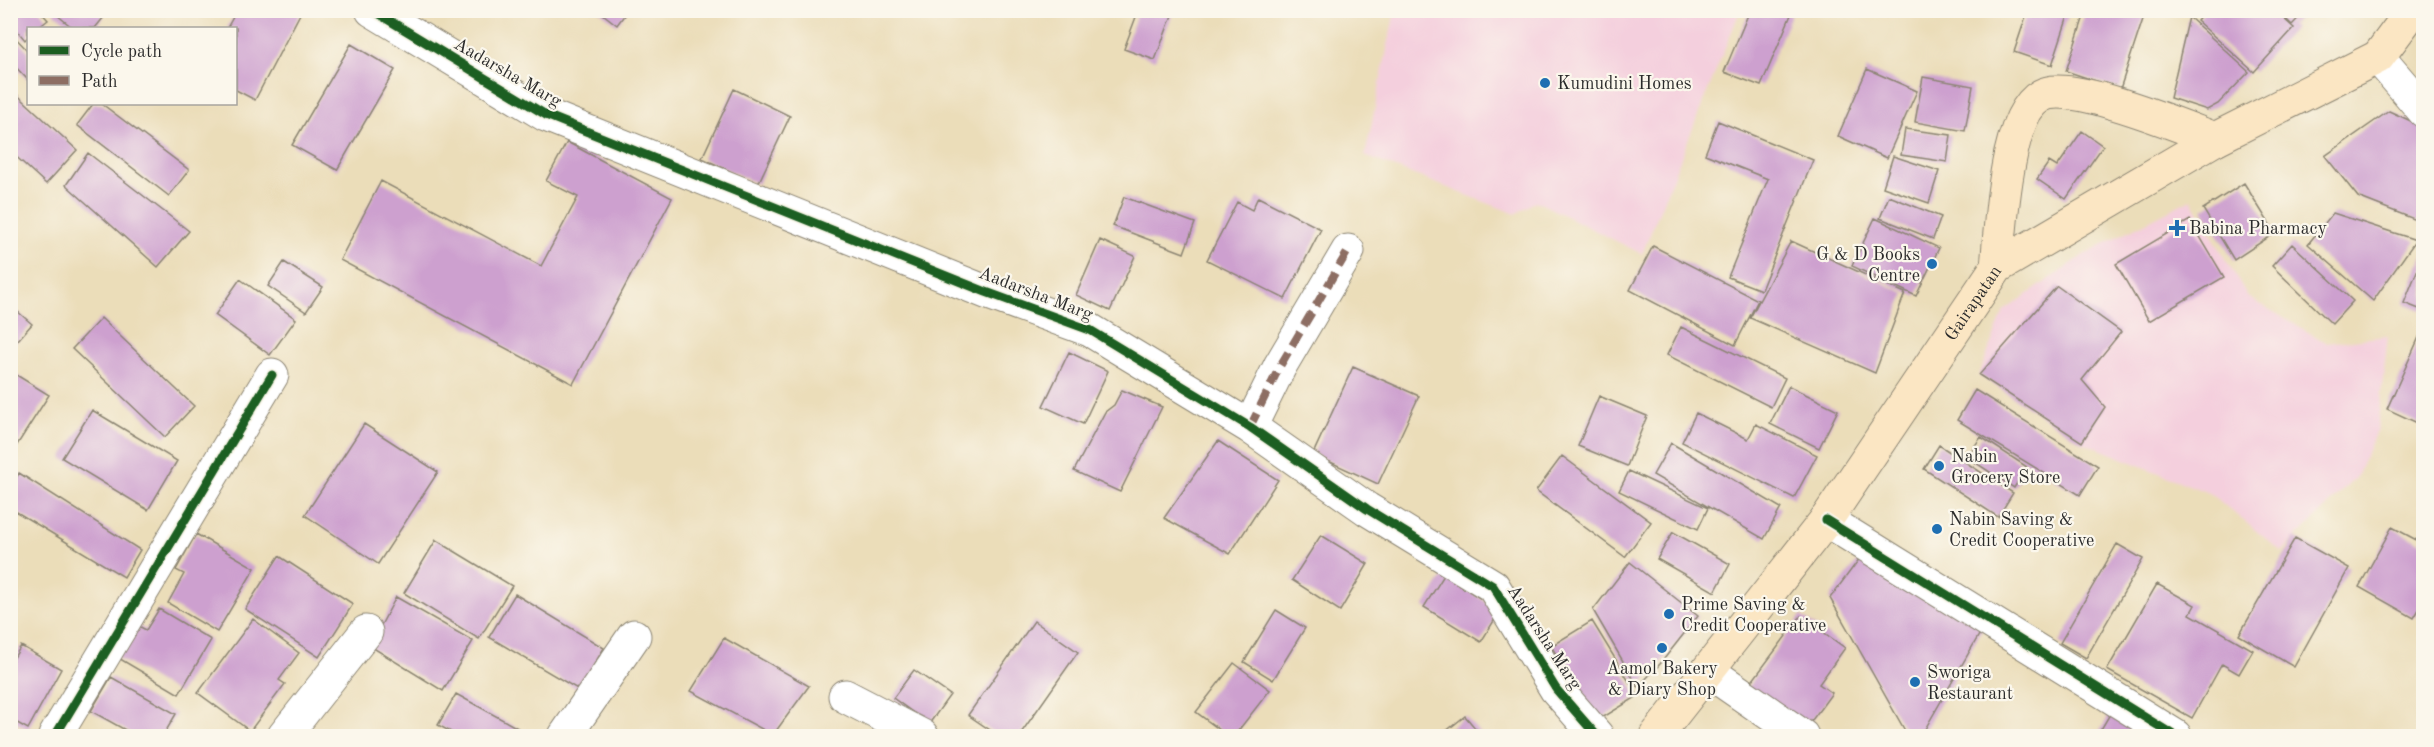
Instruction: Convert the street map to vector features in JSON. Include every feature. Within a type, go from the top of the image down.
[{"type":"main road","name":"Gairapatan","points":[[1656,736],[1826,520],[1997,267],[2215,139],[2378,57],[2413,10]]},
{"type":"main road","points":[[1997,267],[2007,162],[2022,115],[2031,103],[2046,93],[2067,93],[2088,97],[2153,115],[2215,139]]},
{"type":"street","name":"Aadarsha Marg","points":[[372,10],[546,115],[986,292],[1090,330],[1250,426],[1367,509],[1493,586],[1556,689],[1597,736]]},
{"type":"street","points":[[2378,57],[2424,111]]},
{"type":"street","points":[[1250,426],[1280,366],[1348,251]]},
{"type":"street","points":[[55,736],[272,375]]},
{"type":"street","points":[[1826,520],[2175,736]]},
{"type":"street","points":[[284,736],[366,632]]},
{"type":"street","points":[[565,736],[634,636]]},
{"type":"street","points":[[1708,671],[1802,736]]},
{"type":"street","points":[[845,696],[922,736]]},
{"type":"shaded area","name":"Kumudini Homes","points":[[1395,11],[1740,11],[1642,254],[1536,201],[1516,214],[1365,156]]},
{"type":"shaded area","points":[[2191,199],[2248,297],[2327,343],[2388,336],[2377,429],[2357,476],[2282,552],[2211,494],[2082,442],[1979,375],[2004,311],[2090,251]]},
{"type":"building","points":[[10,10],[39,10],[48,20],[39,27],[27,27],[25,40],[10,22]]},
{"type":"building","points":[[51,10],[96,10],[104,17],[96,27],[72,27]]},
{"type":"building","points":[[237,10],[302,10],[255,100],[237,91],[237,27],[228,27]]},
{"type":"building","points":[[598,10],[628,10],[617,25]]},
{"type":"building","points":[[1119,10],[1174,10],[1155,60],[1124,49],[1136,17]]},
{"type":"building","points":[[1750,10],[1793,10],[1761,86],[1724,72]]},
{"type":"building","points":[[2028,10],[2070,10],[2052,65],[2014,52]]},
{"type":"building","points":[[2086,10],[2146,10],[2120,89],[2066,71]]},
{"type":"building","points":[[2206,10],[2274,10],[2294,28],[2254,72],[2197,21]]},
{"type":"building","points":[[2277,10],[2306,10],[2292,25]]},
{"type":"building","points":[[2189,17],[2249,72],[2218,104],[2207,110],[2170,98]]},
{"type":"building","points":[[10,32],[27,50],[27,79],[10,61]]},
{"type":"building","points":[[351,44],[395,70],[337,170],[292,145]]},
{"type":"building","points":[[1867,69],[1917,91],[1887,158],[1838,136]]},
{"type":"building","points":[[1923,77],[1973,86],[1965,131],[1915,122]]},
{"type":"building","points":[[10,88],[77,150],[46,184],[10,151]]},
{"type":"building","points":[[734,89],[790,116],[758,184],[702,158]]},
{"type":"building","points":[[92,105],[103,105],[189,170],[169,196],[77,125]]},
{"type":"building","points":[[2389,111],[2424,127],[2424,223],[2358,197],[2325,156]]},
{"type":"building","points":[[1718,121],[1813,160],[1761,290],[1728,277],[1768,179],[1705,154]]},
{"type":"building","points":[[1905,129],[1951,135],[1947,162],[1901,155]]},
{"type":"building","points":[[2082,131],[2103,146],[2066,199],[2037,179],[2049,162],[2057,167]]},
{"type":"building","points":[[567,142],[672,198],[573,384],[340,260],[381,181],[541,266],[578,197],[546,181]]},
{"type":"building","points":[[88,153],[189,231],[158,267],[66,185]]},
{"type":"building","points":[[1893,156],[1939,171],[1929,203],[1883,187]]},
{"type":"building","points":[[2244,183],[2275,233],[2234,260],[2203,209]]},
{"type":"building","points":[[1889,196],[1941,217],[1933,239],[1880,218]]},
{"type":"building","points":[[1124,197],[1195,223],[1184,253],[1113,226]]},
{"type":"building","points":[[1258,197],[1321,229],[1285,299],[1207,260],[1237,202],[1252,210]]},
{"type":"building","points":[[2333,213],[2416,240],[2373,301],[2308,244]]},
{"type":"building","points":[[1875,218],[1939,248],[1916,296],[1852,266]]},
{"type":"building","points":[[2190,220],[2224,277],[2149,321],[2116,264]]},
{"type":"building","points":[[1100,240],[1135,256],[1110,311],[1076,295]]},
{"type":"building","points":[[1791,241],[1905,293],[1875,373],[1750,318]]},
{"type":"building","points":[[2292,244],[2353,301],[2332,324],[2272,266]]},
{"type":"building","points":[[1653,246],[1758,300],[1735,345],[1630,290]]},
{"type":"building","points":[[2424,254],[2424,311],[2404,303]]},
{"type":"building","points":[[284,262],[323,287],[306,312],[268,286]]},
{"type":"building","points":[[240,279],[296,319],[270,355],[215,315]]},
{"type":"building","points":[[2057,286],[2121,332],[2082,380],[2105,407],[2082,442],[1979,375]]},
{"type":"building","points":[[10,305],[32,324],[10,349]]},
{"type":"building","points":[[101,318],[194,406],[165,437],[72,349]]},
{"type":"building","points":[[2424,326],[2424,426],[2387,409]]},
{"type":"building","points":[[1681,327],[1785,378],[1771,407],[1667,355]]},
{"type":"building","points":[[1069,352],[1108,371],[1083,424],[1043,406]]},
{"type":"building","points":[[1353,367],[1419,396],[1378,484],[1313,454]]},
{"type":"building","points":[[10,371],[49,395],[10,456]]},
{"type":"building","points":[[1789,386],[1838,410],[1819,448],[1770,424]]},
{"type":"building","points":[[1122,390],[1162,407],[1120,492],[1074,471],[1105,412],[1114,405]]},
{"type":"building","points":[[1975,390],[2098,466],[2080,495],[1957,420]]},
{"type":"building","points":[[1599,396],[1647,416],[1627,466],[1578,446]]},
{"type":"building","points":[[92,410],[177,461],[148,510],[62,458]]},
{"type":"building","points":[[1696,413],[1748,439],[1756,424],[1817,455],[1794,498],[1682,442]]},
{"type":"building","points":[[364,424],[438,472],[378,564],[305,515]]},
{"type":"building","points":[[1981,437],[2027,467],[2014,488],[1967,457]]},
{"type":"building","points":[[1218,441],[1278,480],[1230,554],[1164,518]]},
{"type":"building","points":[[1671,443],[1781,508],[1764,539],[1653,475]]},
{"type":"building","points":[[1939,445],[2013,493],[1998,517],[1924,469]]},
{"type":"building","points":[[1562,456],[1651,522],[1625,557],[1536,491]]},
{"type":"building","points":[[1629,471],[1708,508],[1698,529],[1619,491]]},
{"type":"building","points":[[19,473],[140,550],[124,577],[10,508],[10,488]]},
{"type":"building","points":[[2392,527],[2424,544],[2424,601],[2414,618],[2359,587]]},
{"type":"building","points":[[1673,532],[1730,564],[1715,592],[1657,559]]},
{"type":"building","points":[[196,534],[255,568],[217,632],[168,603],[184,574],[176,570]]},
{"type":"building","points":[[1321,535],[1368,564],[1340,611],[1292,580]]},
{"type":"building","points":[[2295,538],[2349,568],[2294,667],[2239,635]]},
{"type":"building","points":[[436,540],[512,586],[479,639],[404,593]]},
{"type":"building","points":[[2117,544],[2143,559],[2086,658],[2060,643]]},
{"type":"building","name":"Sworiga Restaurant","points":[[1863,554],[1983,628],[1921,736],[1908,736],[1830,598]]},
{"type":"building","points":[[279,556],[353,604],[319,657],[245,609]]},
{"type":"building","points":[[1630,562],[1698,616],[1660,664],[1638,687],[1593,610]]},
{"type":"building","points":[[1444,575],[1500,611],[1481,642],[1424,607]]},
{"type":"building","points":[[2157,584],[2195,605],[2190,614],[2253,650],[2239,674],[2222,664],[2192,718],[2107,670]]},
{"type":"building","points":[[515,594],[604,648],[579,690],[489,637]]},
{"type":"building","points":[[396,597],[473,641],[443,691],[370,646]]},
{"type":"building","points":[[159,609],[211,640],[179,694],[110,653],[129,621],[146,630]]},
{"type":"building","points":[[1276,610],[1305,628],[1273,680],[1244,662]]},
{"type":"building","points":[[1801,616],[1845,648],[1819,684],[1832,693],[1804,731],[1747,688]]},
{"type":"building","points":[[253,619],[299,653],[279,680],[285,684],[250,731],[198,693]]},
{"type":"building","points":[[1034,621],[1078,652],[1019,736],[999,736],[968,715]]},
{"type":"building","points":[[1592,621],[1638,696],[1597,721],[1551,646]]},
{"type":"building","points":[[724,638],[809,686],[773,735],[691,691]]},
{"type":"building","points":[[21,646],[61,669],[28,729],[10,719],[10,664]]},
{"type":"building","points":[[1234,663],[1270,690],[1234,736],[1228,736],[1196,712]]},
{"type":"building","points":[[914,670],[950,695],[929,724],[893,698]]},
{"type":"building","points":[[111,677],[176,714],[163,736],[136,736],[91,711]]},
{"type":"building","points":[[456,694],[532,736],[458,736],[438,725]]},
{"type":"building","points":[[2113,709],[2162,736],[2097,736]]},
{"type":"building","points":[[1465,716],[1482,736],[1440,736]]},
{"type":"marked path","points":[[1250,427],[1280,366],[1348,251]]},
{"type":"cycle path","points":[[372,10],[546,115],[986,292],[1090,330],[1250,427],[1367,509],[1493,586],[1556,689],[1597,736]]},
{"type":"cycle path","points":[[55,736],[272,375]]},
{"type":"cycle path","points":[[1826,520],[2175,736]]},
{"type":"place","name":"Kumudini Homes","points":[[1545,83]]},
{"type":"place","name":"Babina Pharmacy","points":[[2177,228]]},
{"type":"place","name":"G & D Books Centre","points":[[1932,264]]},
{"type":"place","name":"Nabin Grocery Store","points":[[1939,466]]},
{"type":"place","name":"Nabin Saving & Credit Cooperative","points":[[1937,529]]},
{"type":"place","name":"Prime Saving & Credit Cooperative","points":[[1669,614]]},
{"type":"place","name":"Aamol Bakery & Diary Shop","points":[[1662,648]]},
{"type":"place","name":"Sworiga Restaurant","points":[[1915,682]]}]
